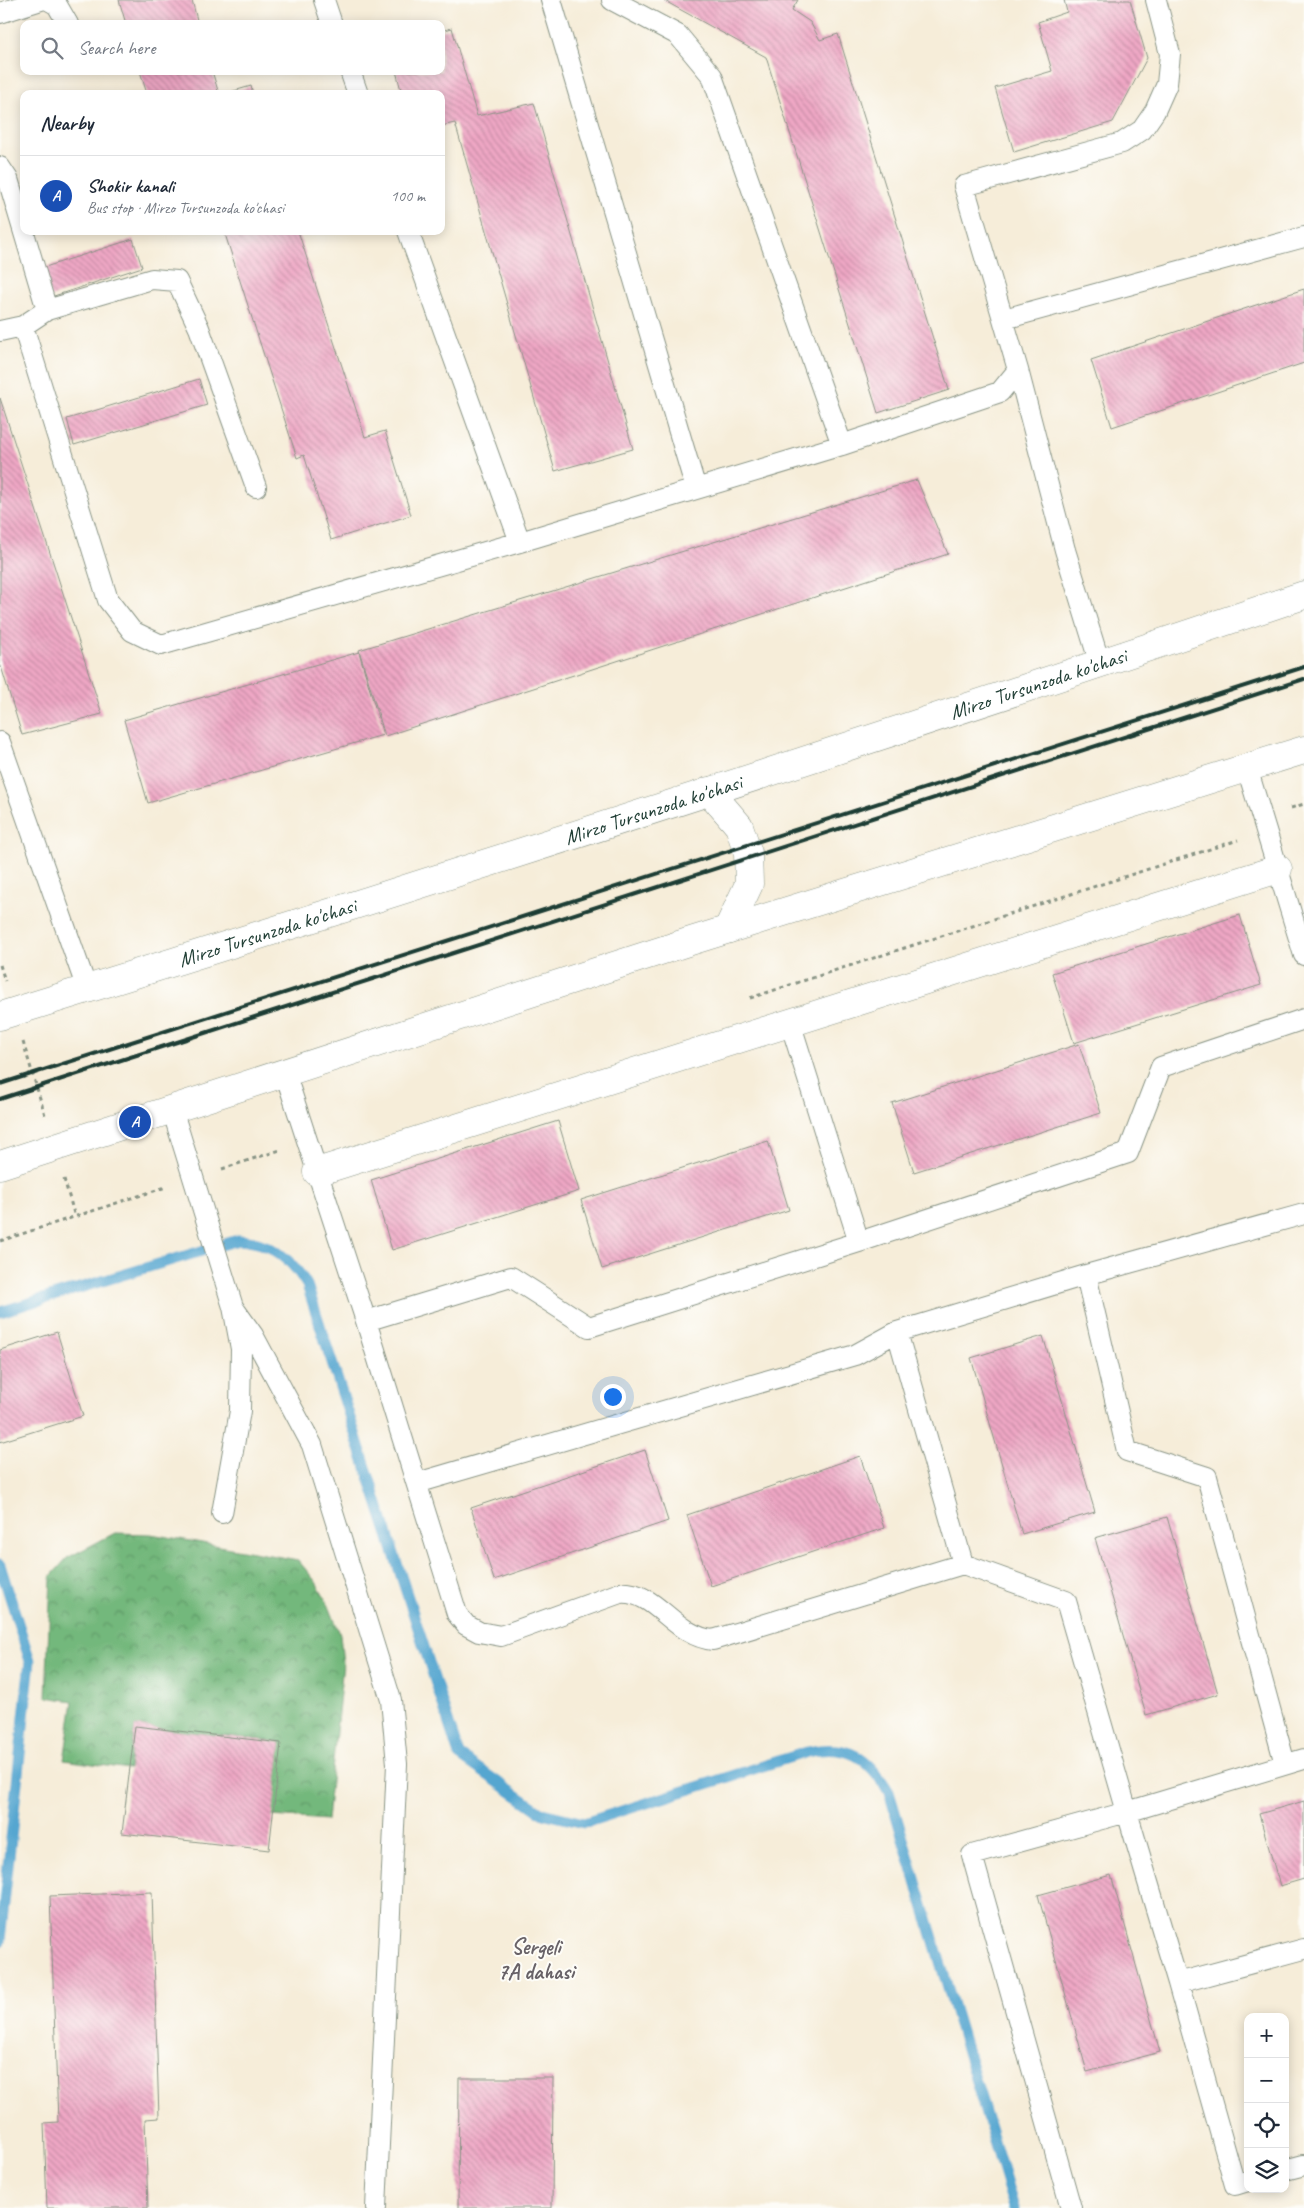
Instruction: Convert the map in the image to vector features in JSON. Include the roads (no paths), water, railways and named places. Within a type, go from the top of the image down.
[{"type":"main road","name":"Mirzo Tursunzoda ko'chasi","points":[[7,1014],[709,791],[1100,664],[1304,595]]},
{"type":"main road","points":[[0,1165],[728,929],[1304,750]]},
{"type":"main road","points":[[709,791],[739,826],[748,852],[749,884],[728,929]]},
{"type":"main road","points":[[317,1172],[1278,869]]},
{"type":"lane","points":[[0,13],[41,0]]},
{"type":"lane","points":[[48,0],[58,5],[66,20]]},
{"type":"lane","points":[[324,0],[331,20]]},
{"type":"lane","points":[[551,0],[696,489]]},
{"type":"lane","points":[[612,0],[678,35],[712,76],[842,445]]},
{"type":"lane","points":[[1100,664],[1065,550],[1004,319],[964,186],[1122,143],[1142,130],[1155,111],[1167,84],[1170,54],[1156,0]]},
{"type":"lane","points":[[351,75],[357,90]]},
{"type":"lane","points":[[0,167],[8,179],[20,219]]},
{"type":"lane","points":[[25,235],[47,310]]},
{"type":"lane","points":[[409,235],[520,542]]},
{"type":"lane","points":[[1004,319],[1304,237]]},
{"type":"lane","points":[[0,331],[23,326],[47,310],[152,279],[178,281],[199,328],[256,487]]},
{"type":"lane","points":[[23,326],[108,600],[132,631],[161,645],[520,542],[842,445],[1000,392],[1018,370]]},
{"type":"lane","points":[[0,742],[87,989]]},
{"type":"lane","points":[[1247,768],[1304,955]]},
{"type":"lane","points":[[366,1321],[511,1277],[589,1327],[859,1242],[1128,1153],[1162,1067],[1304,1019]]},
{"type":"lane","points":[[790,1022],[859,1242]]},
{"type":"lane","points":[[285,1073],[366,1321],[458,1614],[466,1625],[479,1632],[493,1636],[508,1634],[620,1593],[628,1592],[645,1598],[688,1634],[713,1640],[963,1564],[1066,1601],[1235,2185],[1244,2182]]},
{"type":"lane","points":[[172,1109],[233,1306],[241,1349],[240,1412],[222,1513]]},
{"type":"lane","points":[[417,1483],[855,1355],[897,1332],[1304,1214]]},
{"type":"lane","points":[[1086,1276],[1127,1451],[1207,1477],[1285,1764]]},
{"type":"lane","points":[[233,1306],[253,1335],[312,1445],[391,1700],[397,1764],[376,2208]]},
{"type":"lane","points":[[897,1332],[963,1564]]},
{"type":"lane","points":[[1071,2208],[972,1855],[1127,1812],[1304,1759]]},
{"type":"lane","points":[[1178,1983],[1304,1949]]},
{"type":"lane","points":[[1289,2169],[1304,2165]]},
{"type":"waterway","points":[[0,1312],[238,1240],[260,1244],[287,1259],[307,1285],[459,1755],[542,1813],[584,1823],[807,1752],[821,1750],[845,1751],[865,1762],[889,1792],[1014,2208]]},
{"type":"waterway","points":[[0,1565],[30,1661],[0,1941]]},
{"type":"railway","points":[[0,1084],[1304,667]]},
{"type":"railway","points":[[0,1099],[1304,679]]},
{"type":"place","name":"Shokir kanali","points":[[135,1122]]},
{"type":"district","name":"Sergeli 7A dahasi","points":[[536,1960]]}]
